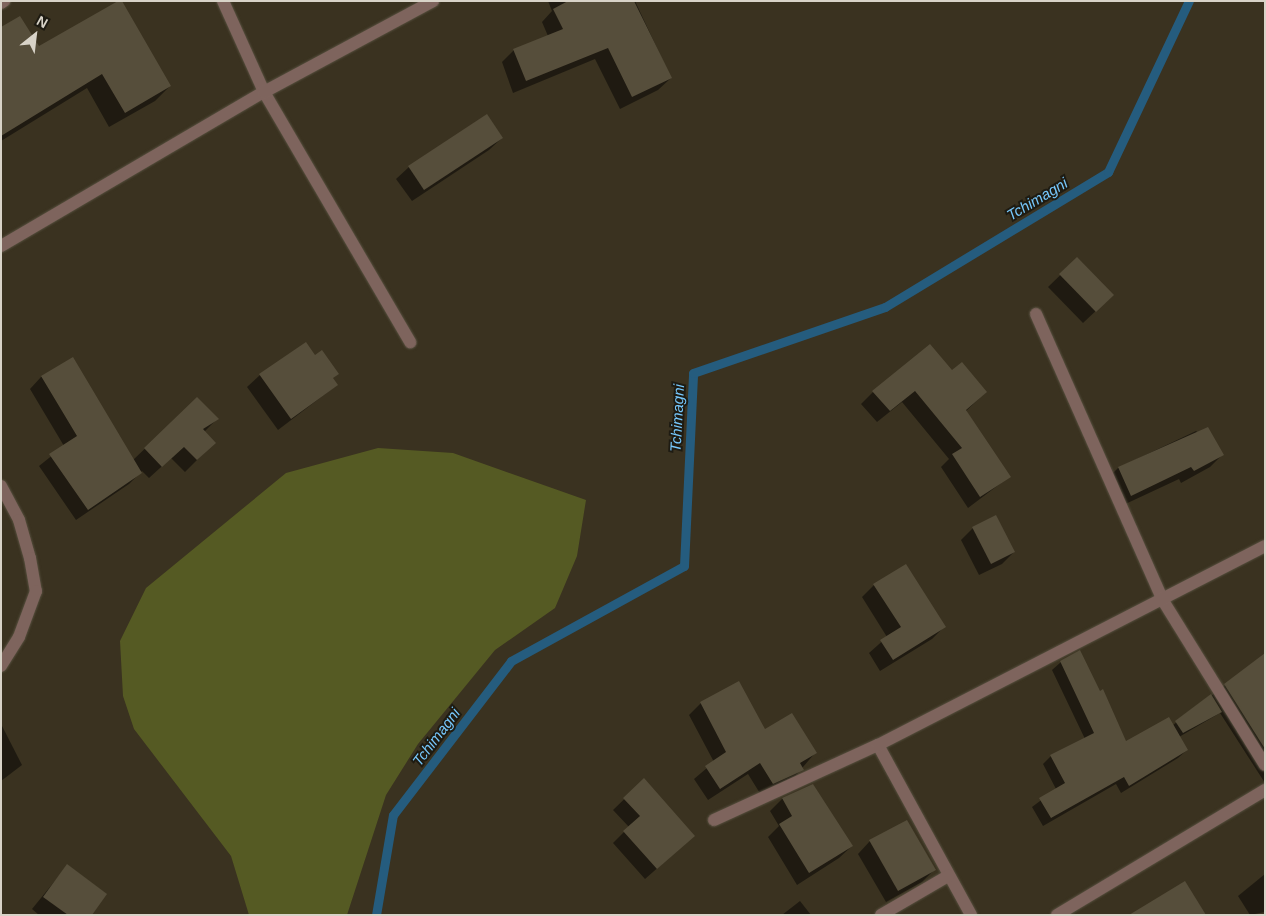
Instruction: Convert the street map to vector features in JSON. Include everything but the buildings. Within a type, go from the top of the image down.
[{"type":"street","points":[[223,1],[264,92],[410,342]]},
{"type":"street","points":[[1,246],[264,92],[433,1]]},
{"type":"street","points":[[1036,314],[1162,599],[1265,764]]},
{"type":"street","points":[[1,486],[19,520],[30,558],[36,591],[19,637],[1,666]]},
{"type":"street","points":[[714,820],[878,745],[1265,546]]},
{"type":"street","points":[[878,745],[971,915]]},
{"type":"street","points":[[1057,915],[1265,790]]},
{"type":"street","points":[[881,915],[948,876]]},
{"type":"green space","points":[[378,448],[453,453],[586,500],[577,556],[555,608],[495,650],[418,744],[386,795],[347,915],[249,915],[231,856],[134,729],[123,696],[120,641],[146,588],[286,473]]},
{"type":"waterway","name":"Tchimagni","points":[[376,915],[393,815],[511,661],[684,566],[693,373],[885,307],[1108,172],[1189,1]]}]
